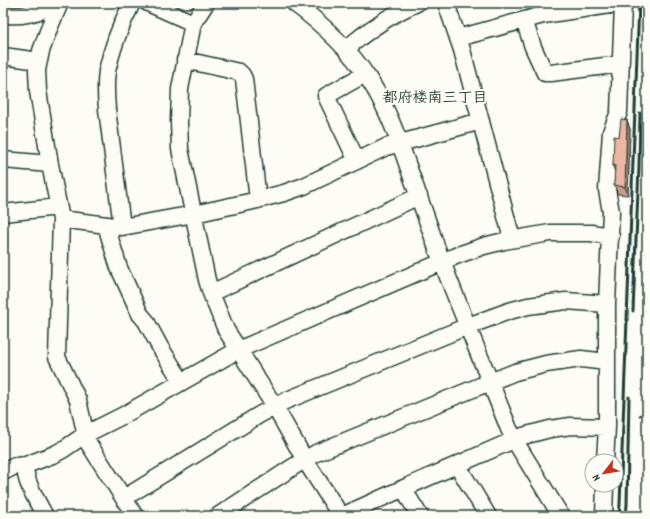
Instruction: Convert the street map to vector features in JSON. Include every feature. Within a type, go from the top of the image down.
[{"type":"street","points":[[7,15],[18,16],[29,14],[60,3]]},
{"type":"street","points":[[60,3],[41,51],[37,70],[38,91],[60,213],[57,357],[78,400],[87,441],[135,516]]},
{"type":"street","points":[[115,226],[106,93],[107,72],[116,40],[132,3]]},
{"type":"street","points":[[148,3],[194,23]]},
{"type":"street","points":[[206,3],[194,23],[185,60],[180,89],[179,122],[180,148],[207,280],[226,330],[341,516],[523,436],[550,429],[571,426],[607,427]]},
{"type":"street","points":[[294,3],[336,38],[346,49],[366,74],[382,100],[393,124],[443,262],[509,429],[514,440],[561,516]]},
{"type":"street","points":[[346,49],[369,30],[417,3]]},
{"type":"street","points":[[446,3],[458,38],[512,239]]},
{"type":"street","points":[[458,38],[524,20],[559,8],[623,3],[619,112],[611,132],[607,190],[612,212],[607,304],[606,453]]},
{"type":"street","points":[[524,20],[533,47],[545,73],[620,64]]},
{"type":"street","points":[[3,56],[39,61]]},
{"type":"street","points":[[185,60],[239,72],[242,75],[244,79],[258,200]]},
{"type":"street","points":[[357,161],[326,96],[366,74]]},
{"type":"street","points":[[3,213],[60,213],[115,226],[194,214],[284,193],[304,186],[386,147],[481,121]]},
{"type":"street","points":[[3,160],[50,164]]},
{"type":"street","points":[[211,293],[419,196]]},
{"type":"street","points":[[115,226],[108,232],[119,268],[140,314],[146,321],[182,382]]},
{"type":"street","points":[[3,472],[15,466],[26,465],[55,454],[86,434],[122,416],[238,350],[443,262],[484,246],[512,239],[550,233],[591,233],[611,236]]},
{"type":"street","points":[[124,498],[259,415],[285,401],[468,326],[509,311],[528,306],[566,301],[607,304]]},
{"type":"street","points":[[218,516],[316,453],[515,372],[546,364],[581,359],[607,362]]},
{"type":"street","points":[[458,464],[488,516]]},
{"type":"street","points":[[26,465],[25,469],[27,477],[45,516]]},
{"type":"street","points":[[404,488],[420,516]]},
{"type":"street","points":[[604,516],[605,493]]},
{"type":"path","points":[[639,416],[647,411]]},
{"type":"building","points":[[621,119],[627,120],[625,187],[614,185],[614,136],[619,137]]},
{"type":"railway","points":[[619,516],[639,3]]},
{"type":"railway","points":[[633,311],[640,113]]},
{"type":"railway","points":[[626,516],[629,397]]},
{"type":"district","name":"都府楼南三丁目","points":[[435,97]]}]
